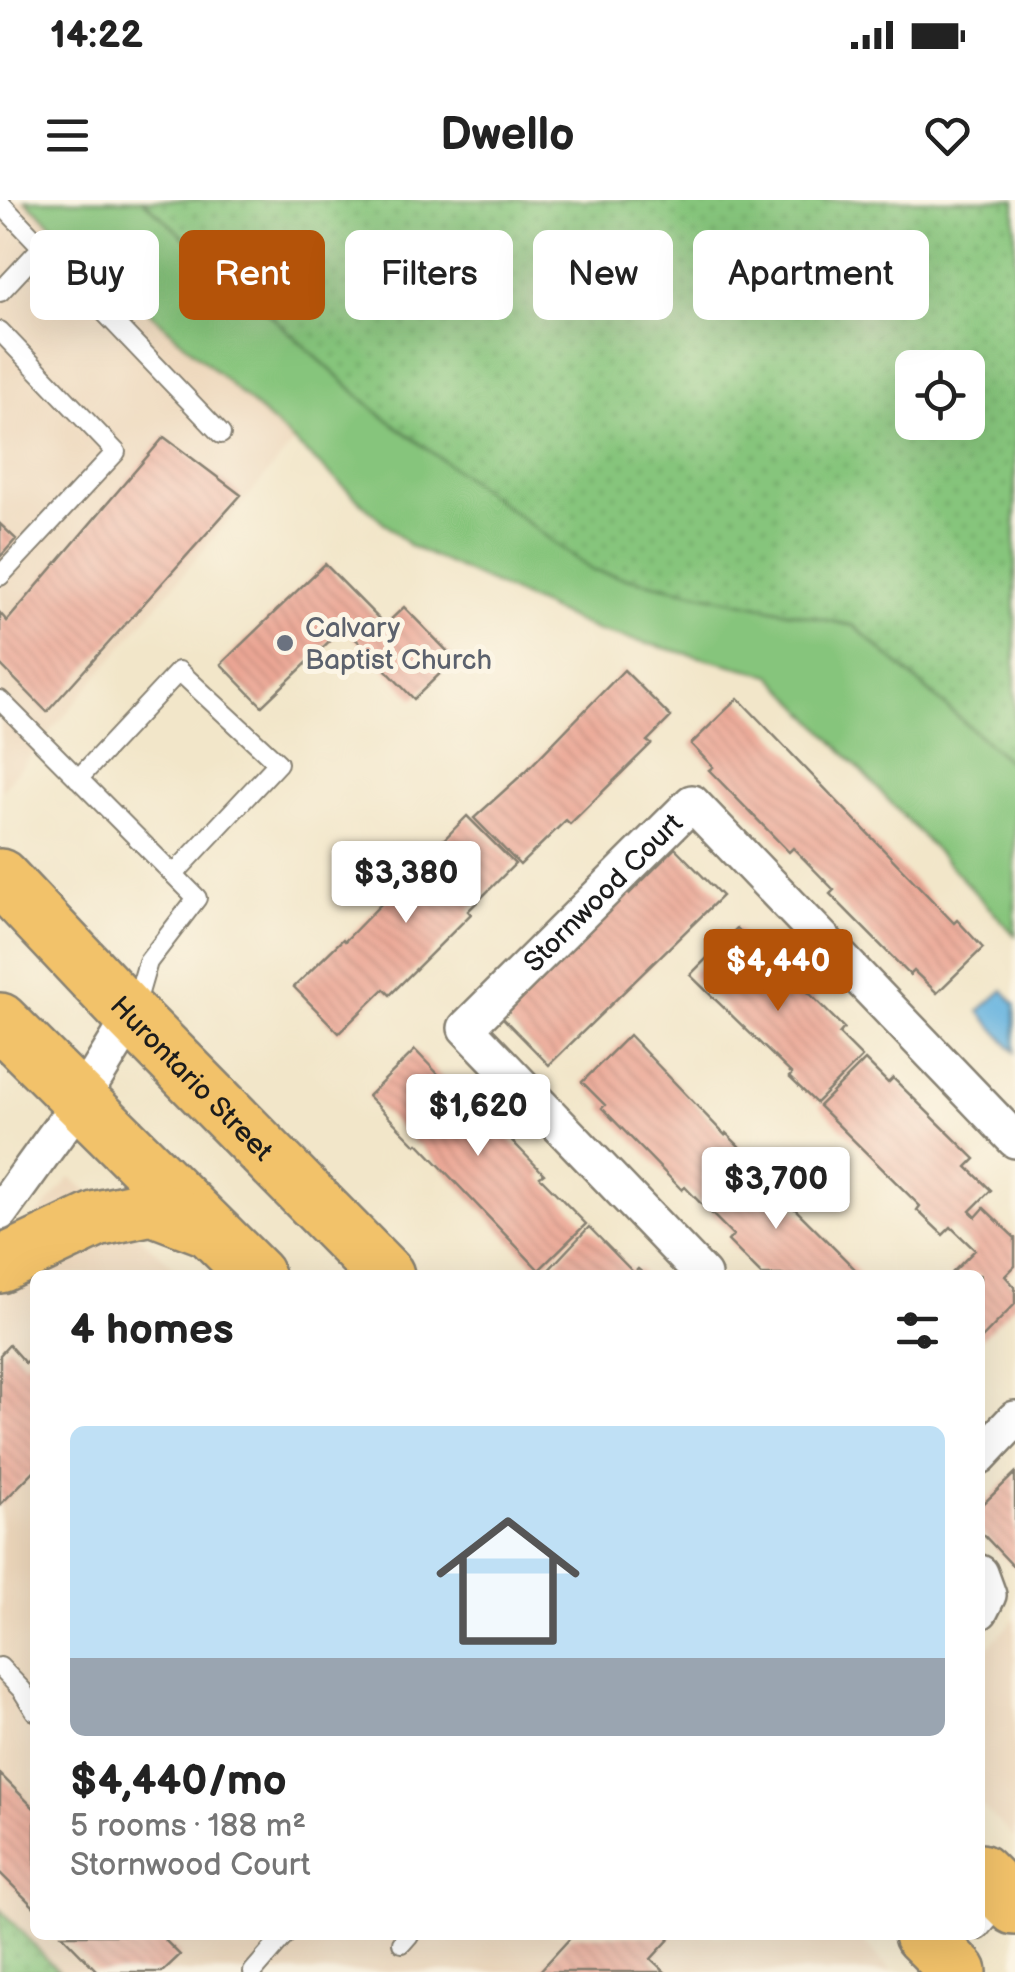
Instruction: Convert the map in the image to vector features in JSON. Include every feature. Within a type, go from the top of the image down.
[{"type":"main road","name":"Hurontario Street","points":[[0,877],[381,1270]]},
{"type":"main road","points":[[0,1021],[251,1270]]},
{"type":"main road","points":[[0,1265],[97,1219],[152,1207],[210,1229]]},
{"type":"street","name":"Stornwood Court","points":[[698,1270],[466,1028],[692,803],[1015,1140]]},
{"type":"street","points":[[0,1212],[81,1100],[132,1017]]},
{"type":"street","points":[[985,1427],[1015,1416]]},
{"type":"street","points":[[985,1450],[1015,1416]]},
{"type":"lane","points":[[0,203],[30,234]]},
{"type":"lane","points":[[0,292],[30,260]]},
{"type":"lane","points":[[111,320],[220,434]]},
{"type":"lane","points":[[0,331],[116,452],[0,576]]},
{"type":"lane","points":[[78,778],[179,671],[278,764],[174,874]]},
{"type":"lane","points":[[0,700],[197,898],[148,962],[132,1017]]},
{"type":"lane","points":[[0,1667],[30,1703]]},
{"type":"lane","points":[[253,1972],[280,1940]]},
{"type":"shaded area","points":[[0,200],[25,200],[59,230],[30,230],[30,320],[159,320],[295,441],[0,792]]},
{"type":"shaded area","points":[[71,1177],[177,1270],[30,1270],[30,1939],[0,1906],[0,1258]]},
{"type":"shaded area","points":[[1015,1618],[1015,1839],[985,1809],[985,1651]]},
{"type":"shaded area","points":[[31,1940],[863,1940],[892,1972],[60,1972]]},
{"type":"green space","points":[[25,200],[143,200],[179,233],[179,320],[275,320],[377,412],[593,571],[854,626],[1015,767],[1015,935],[771,675],[598,631],[410,546],[159,320],[159,230],[58,230]]},
{"type":"green space","points":[[143,200],[1015,200],[1015,767],[854,626],[593,571],[377,412],[275,320],[325,320],[325,230],[179,233]]},
{"type":"green space","points":[[0,1909],[59,1972],[0,1972]]},
{"type":"water","points":[[1003,990],[1015,1004],[1015,1052],[979,1011]]},
{"type":"building","points":[[164,437],[241,495],[47,712],[0,664],[0,613],[7,621]]},
{"type":"building","points":[[0,524],[16,539],[0,557]]},
{"type":"building","name":"Calvary Baptist Church","points":[[325,564],[385,625],[404,607],[455,659],[414,699],[344,627],[262,706],[221,664]]},
{"type":"building","points":[[624,670],[671,717],[647,741],[651,744],[570,824],[566,820],[520,865],[474,818],[526,771]]},
{"type":"building","points":[[738,698],[954,923],[957,920],[983,948],[937,993],[914,971],[910,975],[830,894],[834,890],[793,848],[789,852],[709,770],[713,767],[691,744]]},
{"type":"building","points":[[467,816],[515,864],[390,995],[384,989],[339,1033],[294,987],[345,941]]},
{"type":"building","points":[[675,848],[722,896],[549,1065],[502,1017],[624,889],[629,894]]},
{"type":"building","points":[[737,928],[760,952],[764,948],[844,1028],[839,1034],[862,1057],[816,1103],[789,1077],[792,1074],[690,975]]},
{"type":"building","points":[[629,1035],[755,1162],[707,1210],[685,1187],[682,1190],[582,1082]]},
{"type":"building","points":[[415,1050],[460,1097],[465,1092],[586,1224],[539,1270],[368,1096]]},
{"type":"building","points":[[865,1060],[888,1083],[893,1078],[975,1159],[967,1167],[991,1190],[970,1211],[976,1217],[984,1208],[1015,1238],[1015,1266],[1005,1276],[1015,1287],[1015,1304],[985,1335],[985,1270],[955,1270],[975,1250],[951,1227],[943,1235],[917,1210],[920,1206],[819,1106]]},
{"type":"building","points":[[758,1164],[785,1191],[781,1195],[856,1270],[757,1270],[728,1241],[733,1235],[711,1213]]},
{"type":"building","points":[[589,1227],[631,1270],[549,1270]]},
{"type":"building","points":[[9,1345],[25,1363],[30,1357],[30,1475],[0,1505],[0,1355]]},
{"type":"building","points":[[1015,1473],[1015,1568],[985,1536],[985,1502]]},
{"type":"building","points":[[0,1774],[30,1804],[30,1903],[0,1873]]},
{"type":"building","points":[[67,1940],[165,1940],[180,1955],[162,1972],[98,1972]]},
{"type":"building","points":[[568,1940],[668,1940],[651,1959],[665,1972],[539,1972]]},
{"type":"place","name":"Calvary Baptist Church","points":[[285,643]]}]
